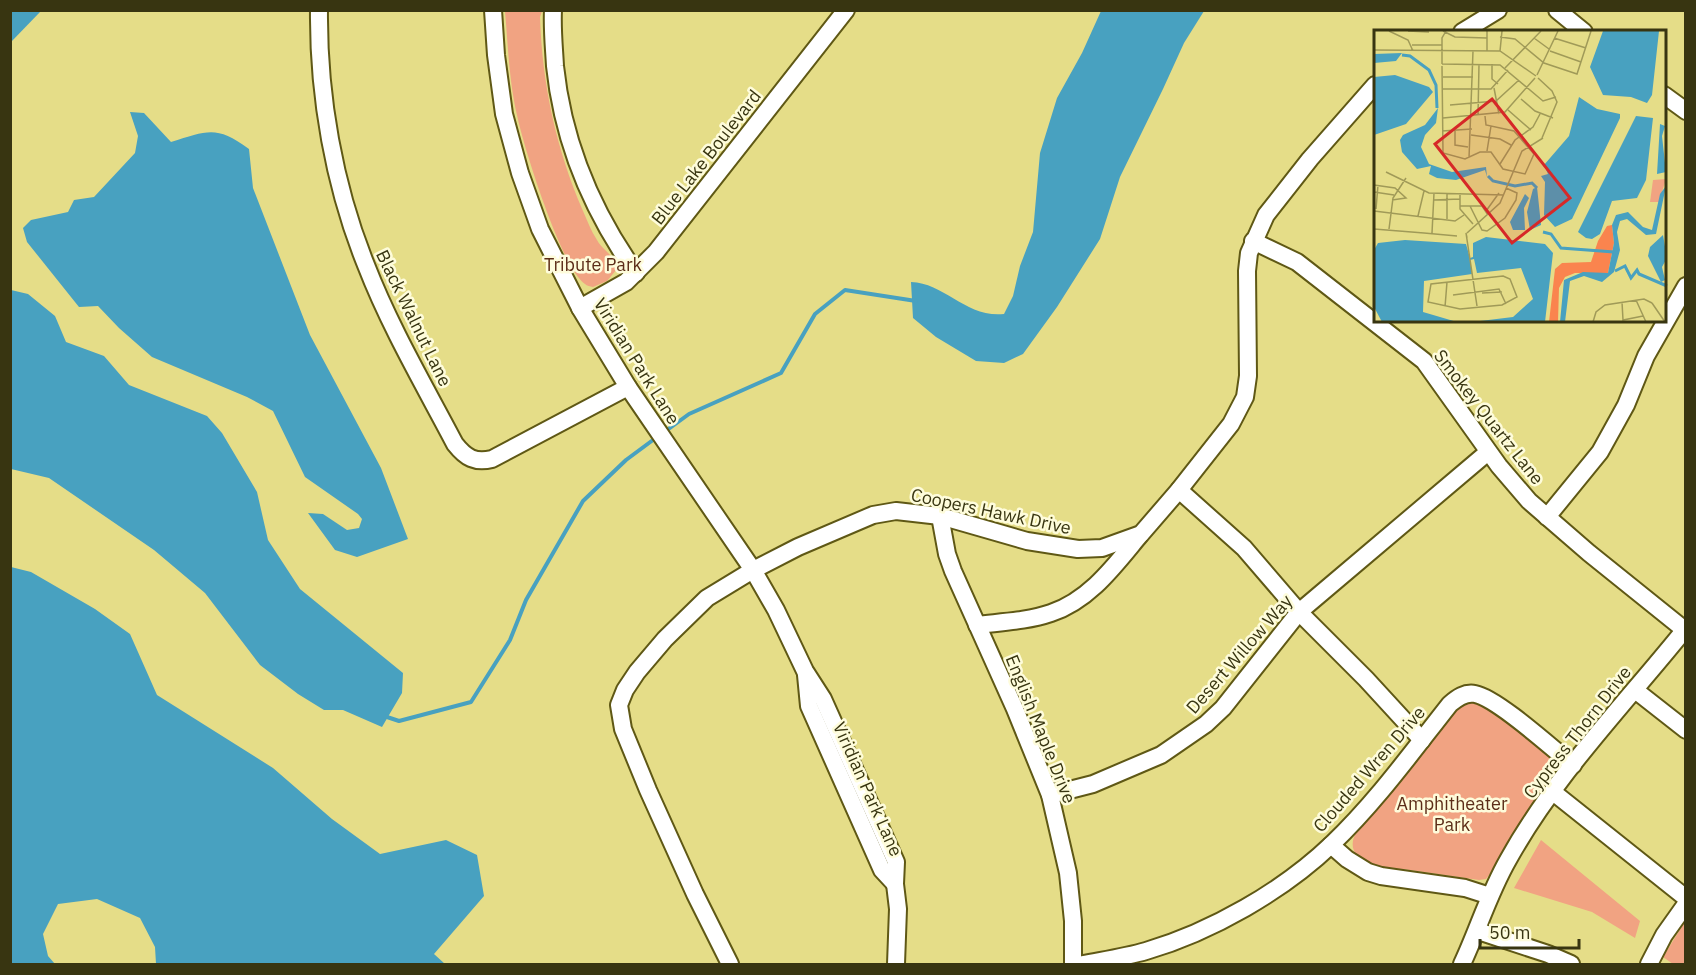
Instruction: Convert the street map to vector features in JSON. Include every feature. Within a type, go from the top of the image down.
[{"type":"street","name":"Black Walnut Lane","points":[[319,10],[320,49],[328,123],[341,186],[356,240],[385,309],[455,444],[474,461],[492,459],[628,387]]},
{"type":"street","name":"Viridian Park Lane","points":[[493,10],[496,55],[511,142],[529,202],[540,229],[580,308],[628,387],[753,570],[806,671],[809,706],[882,870],[895,884],[898,909],[896,964]]},
{"type":"street","points":[[553,10],[557,76],[568,138],[592,200],[620,250],[636,273]]},
{"type":"street","name":"Blue Lake Boulevard","points":[[580,308],[612,291],[636,273],[656,252],[846,10]]},
{"type":"street","points":[[1465,30],[1498,10]]},
{"type":"street","points":[[1557,10],[1582,30]]},
{"type":"street","name":"Coopers Hawk Drive","points":[[729,964],[648,790],[623,729],[619,705],[625,690],[637,672],[664,639],[707,598],[753,570],[798,547],[873,515],[896,511],[940,516],[1027,541],[1078,549],[1102,548],[1141,534],[1231,424],[1245,397],[1248,359],[1247,271],[1249,253],[1266,215],[1282,193],[1374,86]]},
{"type":"street","points":[[1666,95],[1686,111]]},
{"type":"street","name":"Smokey Quartz Lane","points":[[1253,241],[1297,262],[1374,314]]},
{"type":"street","points":[[1666,316],[1686,286]]},
{"type":"street","points":[[1547,517],[1600,452],[1626,405],[1663,322]]},
{"type":"street","name":"Smokey Quartz Lane","points":[[1391,326],[1424,361],[1488,452],[1515,486],[1547,517],[1685,630]]},
{"type":"street","name":"Desert Willow Way","points":[[1050,795],[1093,784],[1152,759],[1206,724],[1223,708],[1299,612],[1488,452]]},
{"type":"street","points":[[1179,490],[1244,548],[1299,612],[1366,679],[1422,740]]},
{"type":"street","name":"English Maple Drive","points":[[940,516],[943,538],[953,571],[1015,709],[1050,795],[1068,873],[1073,921],[1073,964]]},
{"type":"street","points":[[978,625],[1022,620],[1050,614],[1064,608],[1097,585],[1141,534]]},
{"type":"street","name":"Cypress Thorn Drive","points":[[1462,964],[1478,930],[1490,896],[1508,861],[1553,792],[1685,630]]},
{"type":"street","points":[[1635,690],[1686,730]]},
{"type":"street","name":"Clouded Wren Drive","points":[[1083,964],[1146,951],[1210,925],[1273,890],[1331,845],[1388,782],[1450,704],[1461,695],[1473,693],[1490,699],[1573,765]]},
{"type":"street","points":[[1553,792],[1686,898]]},
{"type":"street","points":[[1331,845],[1347,859],[1368,872],[1381,876],[1465,888],[1490,896]]},
{"type":"street","points":[[1649,964],[1664,935],[1686,904]]},
{"type":"street","points":[[1478,930],[1571,964]]},
{"type":"street","name":"Cypress Thorn Drive","points":[[1470,964],[1478,930]]},
{"type":"green space","name":"Tribute Park","points":[[505,11],[542,11],[540,17],[541,42],[547,91],[558,140],[573,188],[589,225],[595,237],[613,259],[617,269],[607,281],[593,287],[586,285],[576,274],[555,232],[535,178],[514,102]]},
{"type":"green space","name":"Amphitheater Park","points":[[1475,700],[1482,702],[1550,758],[1555,767],[1552,777],[1520,822],[1497,865],[1486,879],[1479,880],[1383,868],[1357,856],[1353,849],[1353,840],[1358,829],[1461,703]]},
{"type":"green space","points":[[1541,840],[1640,921],[1635,938],[1592,912],[1514,888]]},
{"type":"green space","points":[[1684,923],[1686,924],[1685,964],[1673,964],[1663,957]]},
{"type":"water","points":[[10,11],[41,11],[11,42]]},
{"type":"water","points":[[1101,11],[1204,11],[1184,43],[1120,177],[1100,239],[1057,307],[1023,354],[1004,363],[976,361],[936,337],[913,318],[911,282],[935,288],[978,311],[1004,314],[1013,296],[1020,266],[1033,232],[1040,153],[1057,98],[1082,53]]},
{"type":"water","points":[[130,112],[144,113],[171,142],[212,132],[228,136],[249,149],[253,188],[310,335],[381,468],[408,539],[357,557],[335,550],[308,513],[323,514],[347,530],[359,528],[362,519],[305,477],[273,411],[247,397],[152,357],[98,306],[79,307],[27,242],[23,228],[31,220],[68,212],[74,200],[94,197],[135,153],[138,136]]},
{"type":"water","points":[[11,290],[28,294],[55,316],[66,342],[104,356],[129,385],[207,416],[222,433],[257,492],[268,540],[300,589],[403,673],[402,693],[382,727],[343,710],[324,710],[298,694],[260,665],[205,593],[154,550],[49,478],[11,469]]},
{"type":"water","points":[[11,567],[31,572],[95,609],[130,634],[157,695],[273,768],[332,819],[380,854],[446,840],[477,855],[484,896],[434,954],[445,964],[156,964],[155,947],[140,918],[97,899],[58,904],[43,934],[48,956],[55,964],[11,964]]},
{"type":"waterway","points":[[663,433],[689,414],[781,373],[815,314],[845,290],[916,301]]},
{"type":"waterway","points":[[384,716],[399,721],[471,702],[510,640],[526,600],[583,501],[626,460],[657,437]]}]
